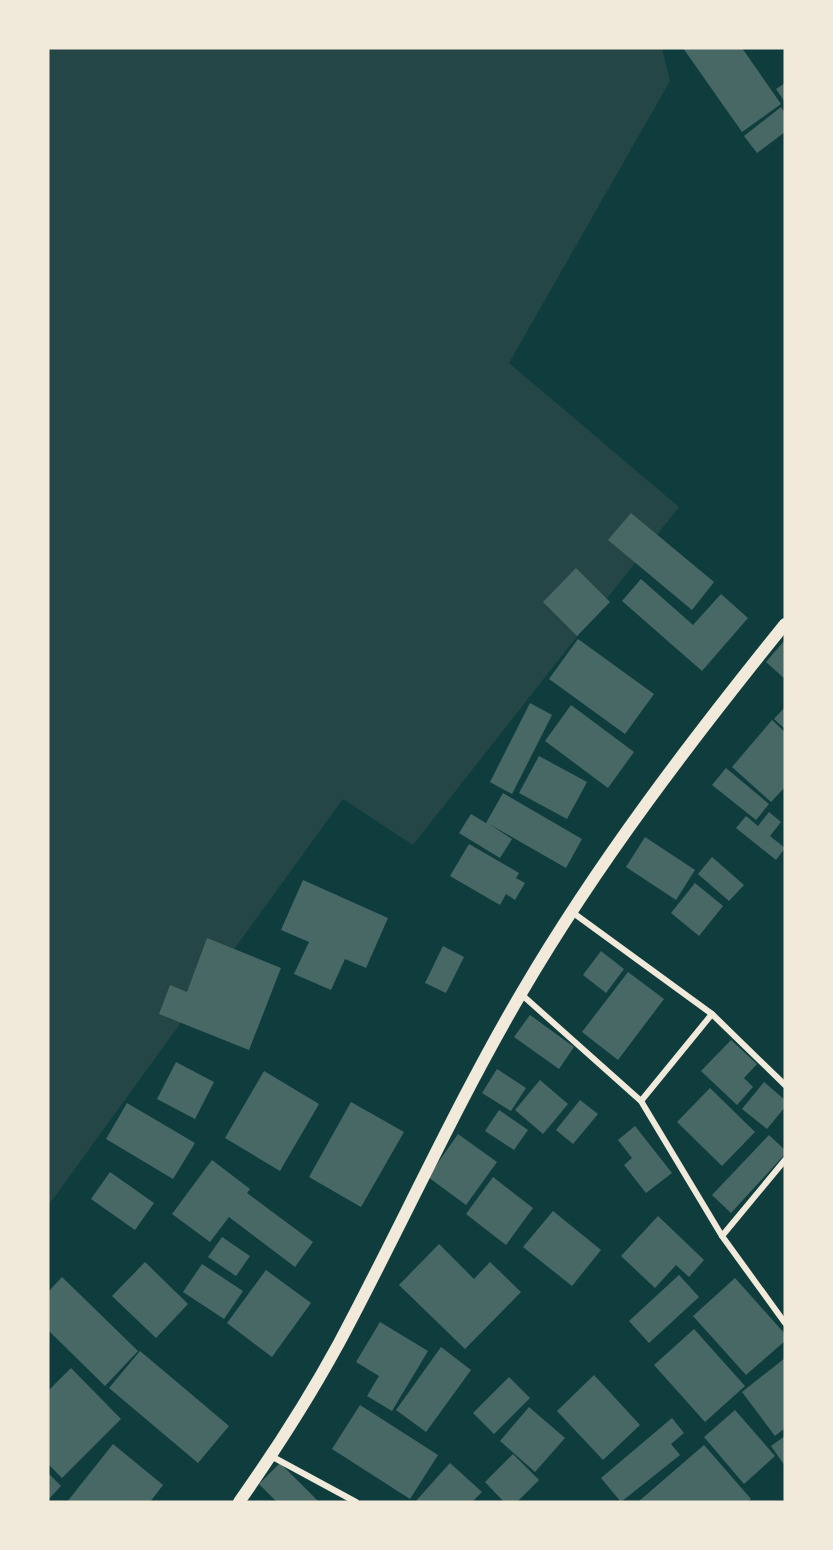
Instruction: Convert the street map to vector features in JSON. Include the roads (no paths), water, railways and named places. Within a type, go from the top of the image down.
[{"type":"main road","points":[[239,1502],[271,1456],[338,1344],[388,1244],[521,994],[571,912],[632,821],[785,624]]},
{"type":"street","points":[[571,912],[712,1014],[785,1085]]},
{"type":"street","points":[[521,994],[641,1101],[722,1236],[785,1323]]},
{"type":"street","points":[[641,1101],[712,1014]]},
{"type":"street","points":[[722,1236],[785,1160]]},
{"type":"street","points":[[271,1456],[356,1502]]}]
